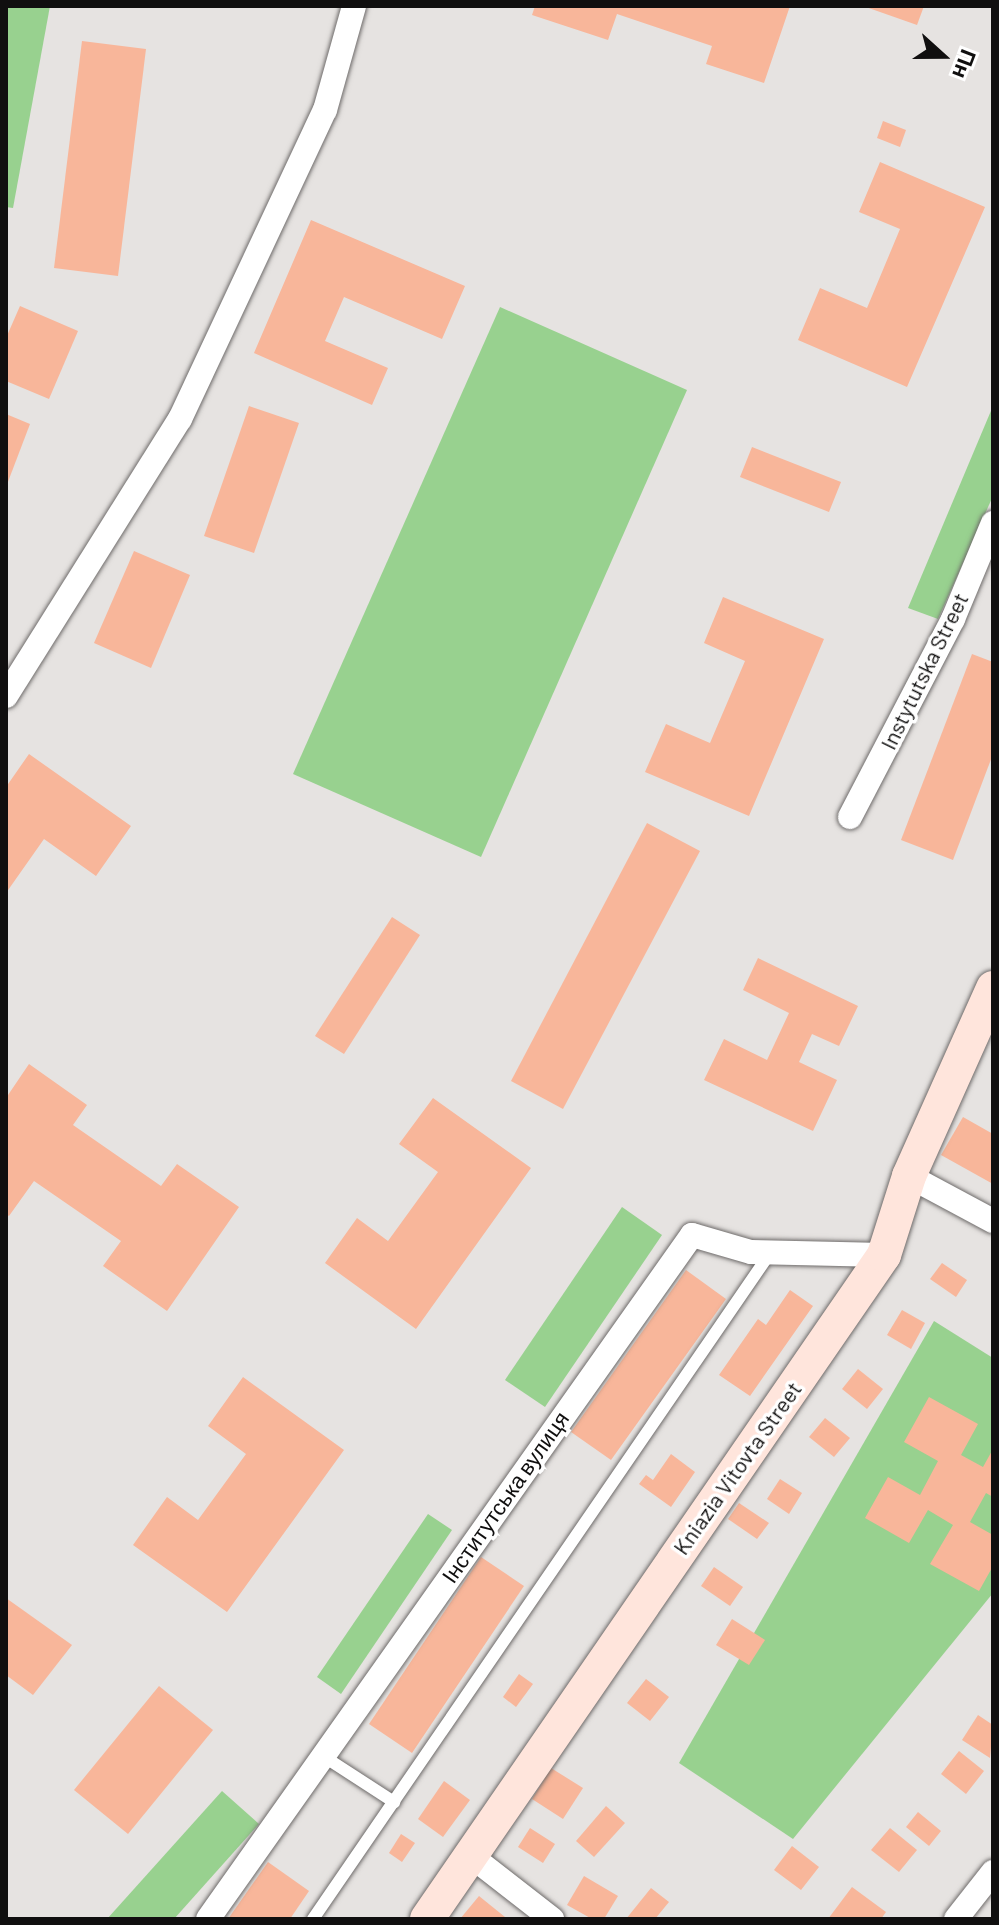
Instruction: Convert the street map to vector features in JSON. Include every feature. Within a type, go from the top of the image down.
[{"type":"street","points":[[6,696],[180,419],[325,110],[354,6]]},
{"type":"street","name":"Instytutska Street","points":[[850,817],[953,619],[993,523]]},
{"type":"street","name":"Kniazia Vitovta Street","points":[[427,1919],[884,1255],[909,1176],[993,988]]},
{"type":"street","points":[[909,1176],[993,1221]]},
{"type":"street","name":"Інститутська вулиця","points":[[208,1919],[692,1235],[751,1252],[884,1255]]},
{"type":"street","points":[[471,1856],[552,1919]]},
{"type":"street","points":[[956,1919],[993,1872]]},
{"type":"lane","points":[[313,1919],[770,1253]]},
{"type":"lane","points":[[323,1756],[394,1802]]},
{"type":"green space","points":[[6,6],[50,6],[13,208],[6,207]]},
{"type":"green space","points":[[500,307],[687,390],[481,857],[293,774]]},
{"type":"green space","points":[[993,406],[993,496],[938,619],[908,608]]},
{"type":"green space","points":[[622,1207],[662,1235],[545,1407],[505,1380]]},
{"type":"green space","points":[[934,1321],[993,1358],[993,1593],[793,1839],[679,1763]]},
{"type":"green space","points":[[428,1514],[452,1530],[341,1694],[317,1677]]},
{"type":"green space","points":[[222,1791],[259,1824],[174,1919],[107,1919]]},
{"type":"building","points":[[535,6],[790,6],[764,83],[706,64],[712,46],[617,14],[608,40],[532,15]]},
{"type":"building","points":[[863,6],[924,6],[917,25]]},
{"type":"building","points":[[82,41],[146,49],[118,276],[54,268]]},
{"type":"building","points":[[883,121],[906,130],[900,147],[877,138]]},
{"type":"building","points":[[880,162],[985,207],[907,387],[798,340],[820,288],[867,308],[900,229],[859,212]]},
{"type":"building","points":[[311,220],[465,286],[442,339],[344,297],[325,341],[388,368],[372,405],[254,353]]},
{"type":"building","points":[[20,306],[78,331],[49,399],[6,381],[6,338]]},
{"type":"building","points":[[249,406],[299,423],[254,553],[204,536]]},
{"type":"building","points":[[6,414],[30,424],[6,487]]},
{"type":"building","points":[[752,447],[841,482],[829,512],[740,477]]},
{"type":"building","points":[[134,551],[190,575],[151,668],[94,643]]},
{"type":"building","points":[[723,597],[824,639],[749,816],[645,772],[666,724],[710,743],[745,661],[704,643]]},
{"type":"building","points":[[972,654],[993,662],[993,754],[953,860],[901,840]]},
{"type":"building","points":[[29,754],[131,826],[96,876],[44,839],[6,893],[6,787]]},
{"type":"building","points":[[647,823],[700,851],[563,1109],[511,1081]]},
{"type":"building","points":[[392,917],[420,935],[344,1054],[315,1036]]},
{"type":"building","points":[[758,958],[858,1006],[839,1046],[812,1034],[799,1062],[837,1080],[813,1131],[704,1080],[724,1039],[767,1060],[789,1013],[743,990]]},
{"type":"building","points":[[29,1064],[87,1105],[73,1125],[161,1186],[177,1164],[239,1207],[167,1311],[103,1266],[121,1241],[34,1181],[9,1216],[6,1214],[6,1098]]},
{"type":"building","points":[[433,1098],[531,1168],[416,1329],[325,1263],[357,1218],[388,1241],[438,1172],[399,1144]]},
{"type":"building","points":[[963,1117],[993,1134],[993,1184],[941,1155]]},
{"type":"building","points":[[942,1263],[967,1280],[956,1297],[930,1279]]},
{"type":"building","points":[[686,1270],[726,1299],[611,1460],[571,1432]]},
{"type":"building","points":[[790,1290],[813,1306],[750,1396],[719,1375],[758,1319],[766,1325]]},
{"type":"building","points":[[902,1310],[925,1323],[911,1349],[887,1335]]},
{"type":"building","points":[[858,1369],[883,1389],[867,1409],[842,1389]]},
{"type":"building","points":[[243,1377],[344,1450],[227,1612],[133,1545],[167,1497],[198,1520],[246,1454],[208,1426]]},
{"type":"building","points":[[929,1397],[978,1424],[961,1455],[983,1467],[993,1449],[993,1497],[986,1493],[970,1522],[993,1535],[993,1566],[979,1591],[930,1564],[953,1525],[928,1510],[909,1543],[865,1518],[888,1477],[920,1495],[938,1461],[904,1442]]},
{"type":"building","points":[[825,1418],[850,1438],[834,1457],[809,1437]]},
{"type":"building","points":[[671,1454],[695,1472],[671,1507],[639,1484],[646,1475],[653,1480]]},
{"type":"building","points":[[780,1479],[802,1493],[789,1514],[767,1499]]},
{"type":"building","points":[[739,1503],[769,1523],[757,1539],[728,1519]]},
{"type":"building","points":[[481,1557],[524,1586],[412,1753],[369,1724]]},
{"type":"building","points":[[714,1567],[743,1587],[730,1606],[701,1586]]},
{"type":"building","points":[[6,1598],[72,1645],[33,1695],[6,1675]]},
{"type":"building","points":[[732,1619],[765,1640],[749,1665],[716,1645]]},
{"type":"building","points":[[519,1674],[533,1684],[516,1707],[503,1697]]},
{"type":"building","points":[[646,1679],[669,1697],[650,1721],[627,1703]]},
{"type":"building","points":[[159,1686],[213,1730],[128,1834],[74,1790]]},
{"type":"building","points":[[978,1715],[993,1725],[990,1758],[962,1740]]},
{"type":"building","points":[[959,1751],[984,1771],[966,1794],[941,1774]]},
{"type":"building","points":[[551,1768],[583,1788],[563,1819],[532,1799]]},
{"type":"building","points":[[444,1781],[470,1800],[443,1837],[418,1819]]},
{"type":"building","points":[[606,1806],[625,1823],[594,1857],[576,1841]]},
{"type":"building","points":[[918,1812],[941,1831],[929,1846],[906,1827]]},
{"type":"building","points":[[530,1828],[555,1844],[543,1863],[518,1847]]},
{"type":"building","points":[[890,1828],[917,1850],[899,1872],[871,1850]]},
{"type":"building","points":[[401,1834],[415,1843],[402,1862],[389,1853]]},
{"type":"building","points":[[792,1846],[819,1867],[801,1890],[774,1870]]},
{"type":"building","points":[[268,1862],[309,1891],[290,1919],[228,1919]]},
{"type":"building","points":[[584,1876],[618,1896],[604,1919],[592,1919],[567,1905]]},
{"type":"building","points":[[852,1887],[886,1912],[881,1919],[828,1919]]},
{"type":"building","points":[[651,1888],[669,1902],[655,1919],[626,1919]]},
{"type":"building","points":[[479,1896],[505,1917],[460,1919]]}]
